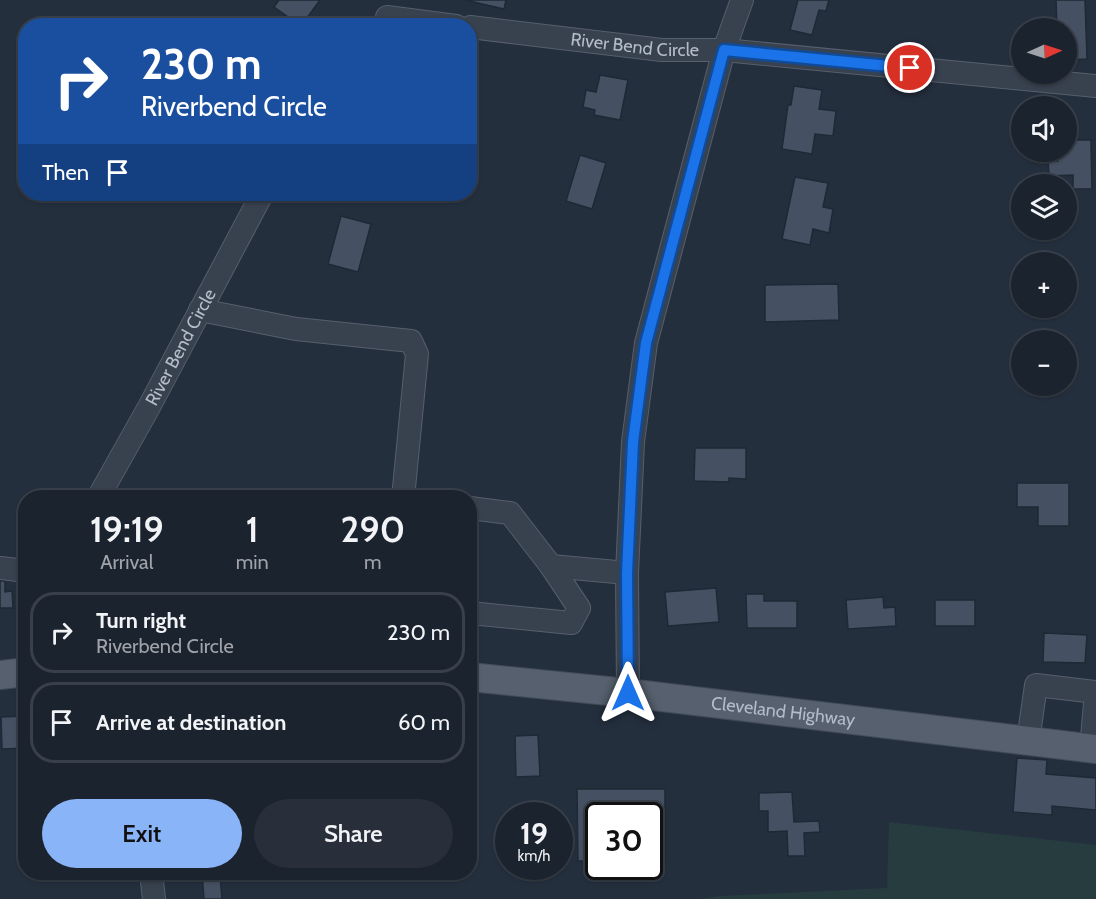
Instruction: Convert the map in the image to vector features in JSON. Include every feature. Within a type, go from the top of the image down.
[{"type":"main road","points":[[0,675],[18,673]]},
{"type":"main road","name":"Cleveland Highway","points":[[477,678],[628,693],[1094,749]]},
{"type":"street","points":[[742,0],[724,50],[1096,86]]},
{"type":"street","points":[[387,14],[410,18]]},
{"type":"street","name":"River Bend Circle","points":[[477,28],[662,50],[724,50],[646,343],[633,442],[627,573],[628,693]]},
{"type":"street","name":"River Bend Circle","points":[[102,490],[258,201]]},
{"type":"street","points":[[200,310],[296,329],[411,341],[417,354],[404,490]]},
{"type":"street","points":[[477,509],[510,513],[551,566],[579,608],[571,623],[477,614]]},
{"type":"street","points":[[551,566],[627,573]]},
{"type":"street","points":[[0,568],[18,570]]},
{"type":"street","points":[[1028,741],[1036,685],[1096,692],[1094,749]]},
{"type":"street","points":[[152,880],[154,899]]},
{"type":"green space","points":[[889,822],[1096,845],[1096,899],[699,899],[887,888]]},
{"type":"building","points":[[279,0],[320,0],[307,18],[290,18],[274,7]]},
{"type":"building","points":[[465,0],[506,0],[504,9]]},
{"type":"building","points":[[798,0],[829,0],[826,11],[819,10],[812,35],[790,30]]},
{"type":"building","points":[[1056,0],[1085,0],[1087,59],[1077,59],[1077,18],[1057,18]]},
{"type":"building","points":[[600,75],[628,80],[620,120],[594,115],[595,110],[583,107],[586,90],[596,92]]},
{"type":"building","points":[[794,86],[822,90],[819,109],[836,111],[833,136],[815,134],[812,154],[782,149],[788,105],[791,105]]},
{"type":"building","points":[[1077,140],[1091,140],[1092,189],[1077,189],[1077,174],[1049,174],[1048,162],[1077,162]]},
{"type":"building","points":[[580,155],[606,163],[592,209],[566,201]]},
{"type":"building","points":[[795,177],[828,183],[823,207],[833,209],[829,233],[813,229],[810,245],[782,239]]},
{"type":"building","points":[[341,216],[371,224],[358,272],[328,264]]},
{"type":"building","points":[[838,284],[839,320],[765,322],[765,285]]},
{"type":"building","points":[[695,448],[746,448],[746,479],[729,478],[729,482],[694,481]]},
{"type":"building","points":[[1017,483],[1069,483],[1069,526],[1038,526],[1038,507],[1017,507]]},
{"type":"building","points":[[0,581],[5,581],[5,592],[12,591],[13,608],[0,608]]},
{"type":"building","points":[[716,588],[719,622],[668,626],[665,592]]},
{"type":"building","points":[[746,594],[764,594],[764,601],[797,601],[797,628],[747,628]]},
{"type":"building","points":[[883,597],[884,608],[895,607],[896,626],[848,629],[846,600]]},
{"type":"building","points":[[935,600],[975,600],[975,626],[935,626]]},
{"type":"building","points":[[1044,633],[1087,635],[1085,663],[1043,662]]},
{"type":"building","points":[[18,716],[18,748],[2,749],[1,717]]},
{"type":"building","points":[[538,735],[540,776],[516,777],[515,736]]},
{"type":"building","points":[[1017,758],[1047,760],[1046,774],[1096,778],[1096,810],[1052,806],[1052,815],[1013,812]]},
{"type":"building","points":[[577,789],[665,789],[665,861],[663,861],[663,802],[585,802],[585,861],[578,861]]},
{"type":"building","points":[[792,792],[794,822],[819,821],[820,832],[804,833],[805,856],[788,856],[787,831],[768,832],[768,811],[759,811],[759,793]]},
{"type":"building","points":[[203,880],[221,880],[222,899],[204,899]]},
{"type":"building","points":[[241,880],[330,880],[241,881]]},
{"type":"route","points":[[628,693],[627,573],[633,442],[646,343],[724,50],[910,68]]}]
